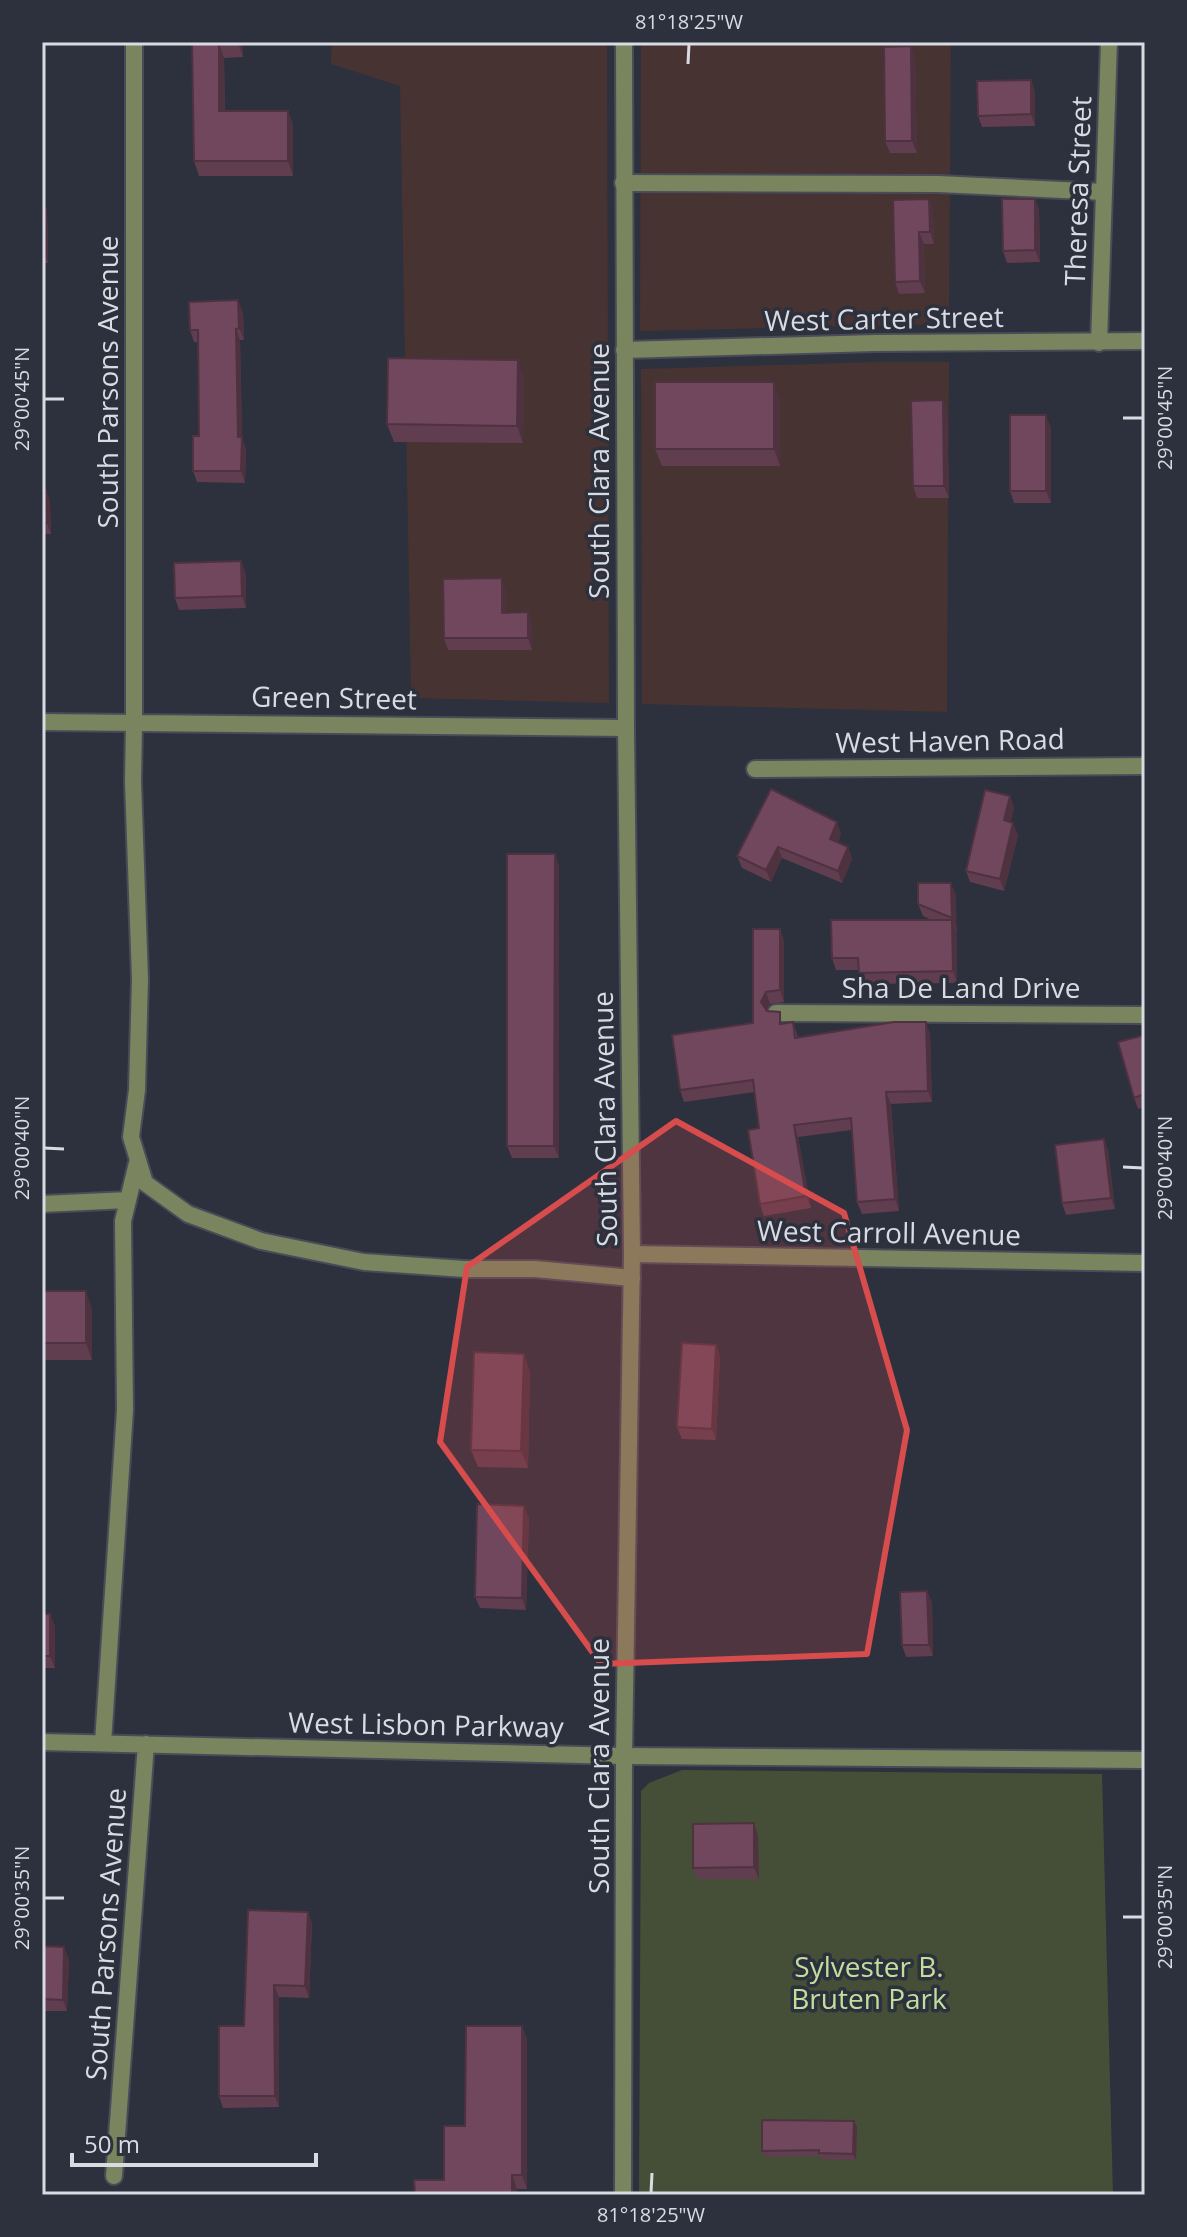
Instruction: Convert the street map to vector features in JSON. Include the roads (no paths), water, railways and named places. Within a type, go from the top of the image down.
[{"type":"street","name":"South Parsons Avenue","points":[[134,42],[133,782],[140,979],[137,1090],[131,1137],[138,1160]]},
{"type":"street","name":"South Clara Avenue","points":[[623,2195],[624,1756],[632,1278],[626,728],[624,42]]},
{"type":"street","name":"Theresa Street","points":[[1099,343],[1109,42]]},
{"type":"street","points":[[623,183],[938,184],[1104,192]]},
{"type":"street","name":"West Carter Street","points":[[624,350],[875,343],[1145,341]]},
{"type":"street","name":"Green Street","points":[[42,722],[626,728]]},
{"type":"street","name":"West Haven Road","points":[[755,769],[1145,766]]},
{"type":"street","name":"Sha De Land Drive","points":[[776,1013],[1145,1015]]},
{"type":"street","points":[[103,1743],[125,1410],[123,1221],[138,1160]]},
{"type":"street","points":[[138,1160],[145,1183],[188,1214],[261,1241],[364,1262],[464,1269],[535,1269],[632,1278]]},
{"type":"street","points":[[42,1204],[128,1200]]},
{"type":"street","name":"West Carroll Avenue","points":[[632,1254],[1145,1263]]},
{"type":"street","name":"West Lisbon Parkway","points":[[42,1742],[624,1756],[1145,1760]]},
{"type":"street","name":"South Parsons Avenue","points":[[114,2176],[146,1744]]},
{"type":"park label","name":"Sylvester B. Bruten Park","points":[[869,1983]]}]
